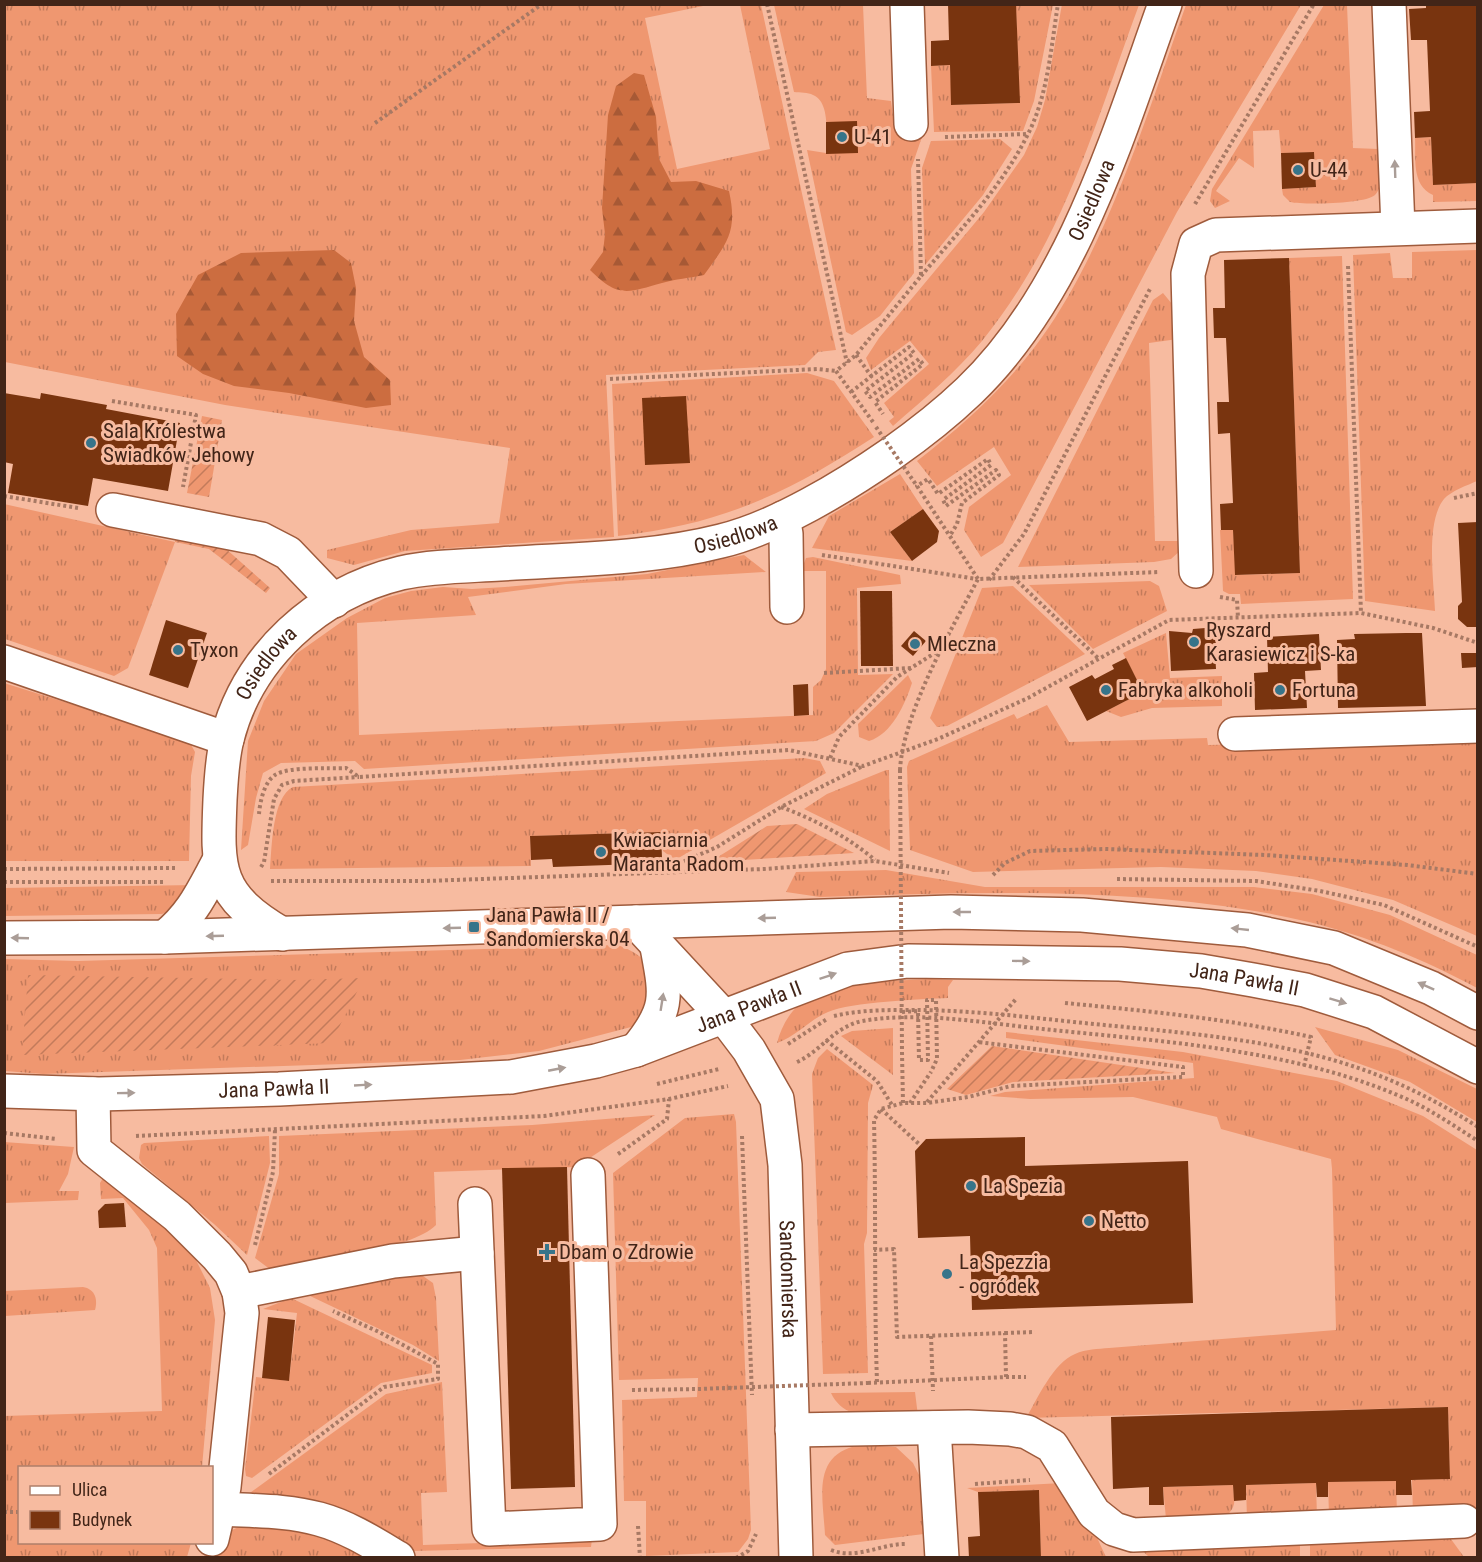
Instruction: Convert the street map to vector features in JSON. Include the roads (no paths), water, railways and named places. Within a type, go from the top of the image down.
[{"type":"street","points":[[907,4],[923,137]]},
{"type":"street","name":"Osiedlowa","points":[[165,937],[195,906],[204,870],[227,739],[240,701],[272,649],[293,629],[334,601],[400,573],[678,550],[724,541],[783,518],[879,462],[919,433],[970,390],[1028,320],[1087,212],[1111,154],[1165,4]]},
{"type":"street","points":[[1389,4],[1398,228]]},
{"type":"street","points":[[1196,571],[1188,274],[1196,244],[1216,235],[1478,226]]},
{"type":"street","points":[[113,510],[261,539],[288,554],[334,601]]},
{"type":"street","points":[[783,518],[786,534],[787,607]]},
{"type":"street","points":[[4,662],[227,739]]},
{"type":"street","points":[[1235,734],[1478,726]]},
{"type":"street","name":"Osiedlowa","points":[[204,870],[225,882],[237,899],[265,924],[282,934]]},
{"type":"street","points":[[4,938],[165,937],[930,913],[1026,913],[1247,930],[1334,948],[1431,988],[1478,1013]]},
{"type":"street","name":"Sandomierska","points":[[636,922],[724,1017],[766,1076],[777,1099],[783,1130],[795,1557]]},
{"type":"street","points":[[636,1050],[656,1024],[662,1009],[664,988],[657,946]]},
{"type":"street","name":"Jana Pawła II","points":[[4,1091],[93,1094],[460,1081],[550,1070],[636,1050],[848,969],[908,961],[1120,964],[1201,971],[1305,990],[1374,1012],[1478,1067]]},
{"type":"street","points":[[93,1094],[94,1150],[177,1216],[231,1273],[239,1292],[242,1313],[224,1486],[214,1530],[294,1514],[320,1519],[357,1533],[398,1557]]},
{"type":"street","points":[[475,1204],[489,1529],[600,1524],[588,1175]]},
{"type":"street","points":[[239,1292],[393,1261],[477,1253]]},
{"type":"street","points":[[934,1428],[942,1557]]},
{"type":"street","points":[[792,1430],[988,1428],[1027,1432],[1052,1446],[1094,1513],[1114,1529],[1133,1535],[1464,1521]]},
{"type":"place","name":"U-41","points":[[842,137]]},
{"type":"place","name":"U-44","points":[[1298,170]]},
{"type":"place","name":"Sala Królestwa Swiadków Jehowy","points":[[91,443]]},
{"type":"place","name":"Ryszard Karasiewicz i S-ka","points":[[1194,642]]},
{"type":"place","name":"Mleczna","points":[[915,644]]},
{"type":"place","name":"Tyxon","points":[[178,650]]},
{"type":"place","name":"Fabryka alkoholi","points":[[1106,690]]},
{"type":"place","name":"Fortuna","points":[[1280,690]]},
{"type":"place","name":"Kwiaciarnia Maranta Radom","points":[[601,852]]},
{"type":"place","name":"Jana Pawła II / Sandomierska 04","points":[[474,927]]},
{"type":"place","name":"La Spezia","points":[[971,1186]]},
{"type":"place","name":"Netto","points":[[1089,1221]]},
{"type":"place","name":"Dbam o Zdrowie","points":[[547,1252]]},
{"type":"place","name":"La Spezzia - ogródek","points":[[947,1274]]}]
